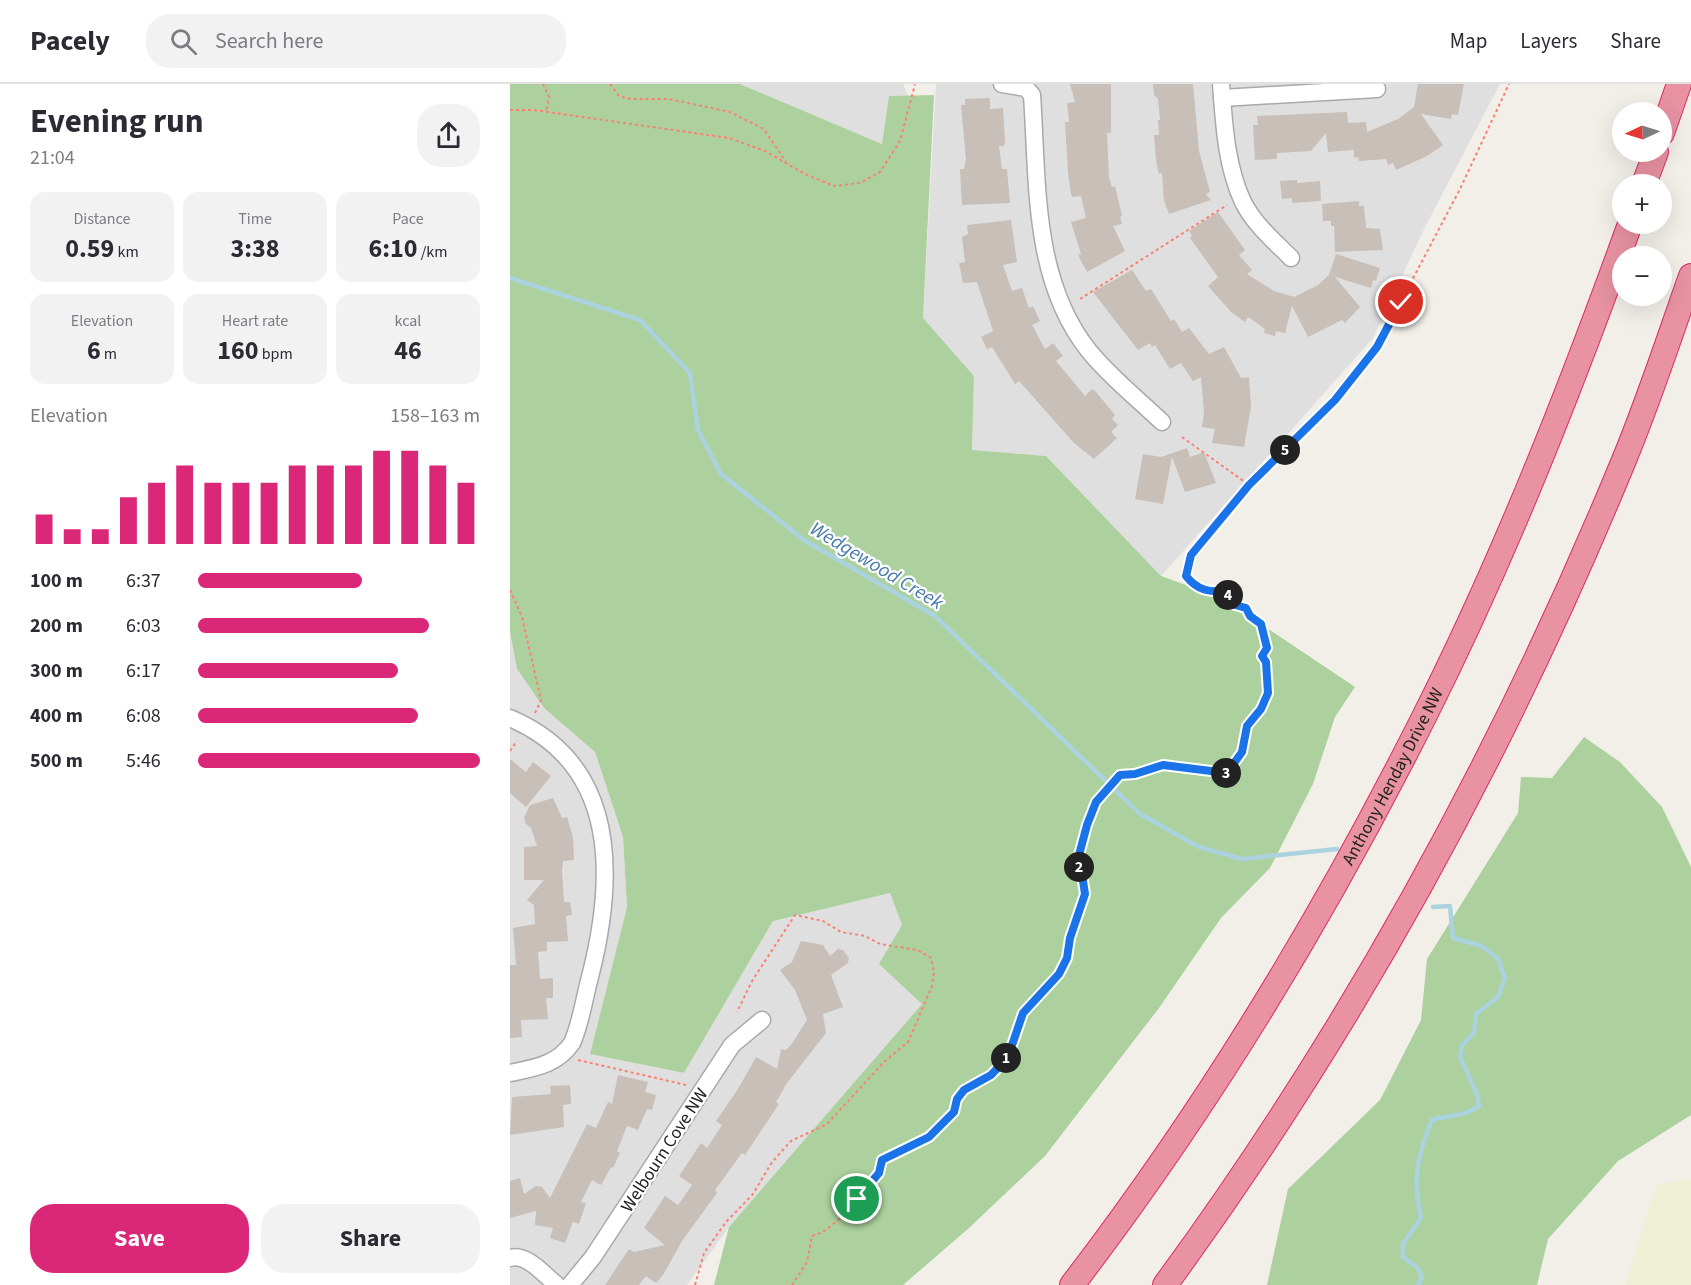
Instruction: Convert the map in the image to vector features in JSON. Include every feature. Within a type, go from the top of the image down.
[{"type":"highway","points":[[1672,104],[1679,84]]},
{"type":"highway","name":"Anthony Henday Drive NW","points":[[1072,1285],[1116,1228],[1195,1112],[1259,1011],[1343,869],[1426,714],[1468,626],[1537,468],[1577,369],[1626,234]]},
{"type":"highway","points":[[1164,1285],[1267,1138],[1390,941],[1488,755],[1556,617],[1621,468],[1691,276]]},
{"type":"street","points":[[1002,84],[1026,88],[1032,94],[1042,236],[1055,291],[1089,351],[1162,422]]},
{"type":"street","points":[[1291,258],[1266,233],[1243,202],[1230,164],[1222,91],[1377,89]]},
{"type":"street","points":[[510,718],[528,726],[561,750],[586,783],[596,809],[606,893],[600,935],[576,1034],[562,1056],[540,1066],[510,1073]]},
{"type":"street","name":"Welbourn Cove NW","points":[[570,1285],[593,1257],[732,1045],[762,1020]]},
{"type":"street","points":[[510,1258],[516,1256],[528,1261],[556,1285]]},
{"type":"path","points":[[543,84],[549,97],[545,112]]},
{"type":"path","points":[[610,84],[619,96],[630,99],[669,99],[730,112],[764,129],[788,165]]},
{"type":"path","points":[[510,110],[545,112],[729,138],[765,152],[834,186],[860,183],[880,172],[900,141],[915,84]]},
{"type":"path","points":[[792,1285],[807,1262],[812,1236],[823,1232],[841,1218],[879,1173],[882,1160],[929,1137],[954,1112],[957,1099],[964,1090],[991,1075],[1008,1057],[1023,1013],[1059,974],[1067,958],[1070,938],[1085,894],[1079,855],[1096,802],[1120,775],[1135,774],[1163,765],[1227,773],[1242,752],[1247,726],[1261,709],[1268,693],[1266,662],[1262,656],[1267,648],[1261,624],[1250,616],[1246,608],[1232,604],[1227,591],[1206,592],[1186,576],[1191,555],[1249,485],[1335,400],[1377,347],[1460,189],[1509,84]]},
{"type":"path","points":[[1080,299],[1228,204]]},
{"type":"path","points":[[1182,437],[1249,485]]},
{"type":"path","points":[[510,590],[522,616],[541,700],[528,726]]},
{"type":"path","points":[[695,1285],[704,1253],[726,1222],[753,1194],[772,1162],[791,1141],[827,1124],[884,1062],[908,1042],[932,986],[934,972],[931,958],[917,950],[880,944],[865,936],[841,932],[823,921],[795,915],[752,981],[736,1012]]},
{"type":"path","points":[[562,1056],[704,1089]]},
{"type":"shaded area","points":[[740,84],[903,84],[908,96],[889,97],[882,144]]},
{"type":"shaded area","points":[[936,84],[1500,84],[1425,227],[1373,338],[1161,576],[1046,456],[972,450],[974,376],[923,318]]},
{"type":"shaded area","points":[[510,633],[517,669],[544,708],[595,752],[623,837],[627,907],[590,1054],[684,1073],[773,920],[890,893],[902,925],[922,1004],[729,1227],[687,1285],[510,1285]]},
{"type":"green space","points":[[510,84],[740,84],[882,144],[889,96],[934,95],[923,318],[974,376],[972,450],[1046,456],[1161,576],[1222,598],[1355,687],[1335,717],[1313,784],[1270,868],[1221,918],[1159,1008],[1045,1156],[969,1228],[903,1285],[714,1285],[729,1227],[922,1004],[879,964],[902,925],[890,893],[773,921],[684,1073],[590,1054],[627,907],[623,837],[595,752],[544,708],[517,669],[510,633]]},
{"type":"green space","points":[[1584,737],[1620,762],[1662,807],[1691,867],[1691,1115],[1618,1161],[1548,1239],[1537,1285],[1267,1285],[1288,1189],[1380,1100],[1421,1020],[1427,959],[1518,813],[1521,777],[1552,778]]},
{"type":"green space","points":[[1691,1179],[1691,1285],[1625,1285],[1657,1184]]},
{"type":"building","points":[[1070,84],[1111,84],[1111,133],[1107,133],[1109,178],[1112,187],[1115,186],[1122,216],[1120,217],[1122,224],[1113,226],[1125,251],[1087,272],[1078,255],[1081,254],[1071,222],[1086,218],[1081,196],[1073,197],[1071,194],[1068,173],[1065,122],[1069,122],[1067,103],[1075,102]]},
{"type":"building","points":[[1153,84],[1193,84],[1199,151],[1210,192],[1206,194],[1211,200],[1169,214],[1164,201],[1162,173],[1159,174],[1156,160],[1154,135],[1159,135],[1158,120],[1160,120],[1158,99],[1154,95]]},
{"type":"building","points":[[1418,84],[1464,84],[1458,115],[1452,114],[1451,119],[1421,114],[1443,145],[1427,156],[1396,170],[1393,163],[1388,165],[1386,159],[1359,161],[1358,157],[1354,158],[1354,150],[1328,152],[1326,133],[1311,151],[1277,153],[1277,159],[1255,160],[1253,125],[1258,125],[1257,116],[1347,112],[1348,123],[1366,122],[1367,132],[1398,119],[1414,107]]},
{"type":"building","points":[[990,98],[990,109],[1003,108],[1005,141],[1004,146],[999,146],[1002,169],[1007,169],[1010,203],[962,205],[960,169],[964,169],[966,160],[961,105],[965,105],[965,99]]},
{"type":"building","points":[[1297,180],[1297,183],[1320,181],[1321,201],[1292,203],[1292,198],[1282,199],[1280,181]]},
{"type":"building","points":[[1359,201],[1359,206],[1364,206],[1366,228],[1380,229],[1383,250],[1335,252],[1334,226],[1331,226],[1331,221],[1323,221],[1322,204]]},
{"type":"building","points":[[1218,212],[1245,250],[1239,255],[1252,270],[1247,274],[1274,291],[1294,297],[1318,285],[1329,275],[1336,254],[1380,268],[1376,281],[1373,280],[1371,288],[1335,277],[1360,307],[1345,323],[1342,320],[1308,337],[1292,306],[1285,333],[1276,331],[1275,336],[1264,333],[1265,329],[1248,317],[1245,322],[1231,312],[1208,286],[1218,277],[1190,238],[1192,236],[1189,231]]},
{"type":"building","points":[[1011,220],[1017,262],[1003,265],[1012,291],[1022,288],[1029,308],[1033,306],[1040,321],[1032,325],[1045,349],[1053,343],[1063,356],[1056,361],[1085,396],[1092,389],[1115,415],[1112,419],[1118,425],[1111,432],[1117,438],[1094,459],[1074,443],[1019,381],[1015,384],[992,347],[987,349],[981,337],[993,331],[977,282],[963,283],[959,263],[965,262],[962,237],[968,234],[967,225]]},
{"type":"building","points":[[1132,270],[1146,291],[1151,289],[1171,321],[1174,319],[1182,332],[1189,328],[1209,354],[1224,347],[1241,378],[1249,377],[1251,407],[1244,447],[1212,443],[1215,429],[1202,427],[1204,412],[1201,377],[1193,381],[1181,363],[1170,369],[1155,345],[1152,347],[1150,343],[1138,350],[1093,292]]},
{"type":"building","points":[[1187,448],[1190,457],[1204,452],[1216,483],[1185,492],[1172,457],[1163,504],[1135,499],[1143,454],[1161,457]]},
{"type":"building","points":[[510,759],[526,772],[533,762],[551,776],[526,807],[510,793]]},
{"type":"building","points":[[553,798],[562,818],[567,817],[573,837],[574,860],[563,861],[562,871],[564,902],[570,902],[572,915],[566,916],[568,941],[547,942],[547,951],[538,952],[540,979],[553,978],[553,998],[546,998],[548,1019],[521,1020],[522,1037],[510,1038],[510,965],[516,965],[513,928],[535,924],[534,905],[527,900],[544,880],[524,880],[524,847],[537,846],[531,828],[526,824],[524,818],[530,805]]},
{"type":"building","points":[[801,941],[823,945],[830,956],[838,949],[843,950],[849,958],[848,963],[831,975],[843,1007],[823,1014],[826,1033],[787,1083],[776,1102],[779,1104],[745,1155],[742,1153],[715,1190],[717,1193],[682,1241],[663,1275],[656,1283],[646,1276],[639,1285],[605,1285],[629,1249],[634,1252],[665,1245],[644,1228],[665,1196],[678,1205],[692,1185],[679,1176],[701,1143],[707,1148],[722,1125],[716,1121],[756,1057],[777,1069],[781,1049],[786,1050],[791,1045],[807,1020],[795,990],[780,970],[792,962]]},
{"type":"building","points":[[618,1075],[648,1082],[645,1092],[656,1095],[652,1110],[647,1109],[638,1130],[627,1126],[617,1151],[620,1153],[613,1168],[611,1167],[601,1185],[592,1180],[581,1202],[586,1203],[579,1224],[573,1222],[565,1243],[550,1238],[553,1228],[535,1225],[536,1211],[510,1218],[510,1181],[520,1178],[524,1194],[536,1186],[542,1187],[550,1198],[587,1124],[596,1128],[608,1102],[612,1104]]},
{"type":"building","points":[[570,1085],[571,1104],[563,1105],[564,1127],[510,1135],[512,1097],[551,1094],[550,1086]]},
{"type":"waterway","name":"Wedgewood Creek","points":[[510,278],[640,320],[690,373],[698,430],[721,474],[804,540],[935,616],[1140,814],[1199,847],[1242,859],[1337,849]]},
{"type":"waterway","name":"Wedgewood Creek","points":[[1418,1285],[1422,1278],[1418,1268],[1403,1257],[1403,1244],[1421,1218],[1417,1180],[1423,1145],[1432,1120],[1463,1114],[1479,1106],[1477,1094],[1460,1057],[1462,1045],[1474,1033],[1476,1014],[1498,997],[1505,978],[1498,959],[1482,946],[1453,938],[1450,906],[1433,907]]},
{"type":"route","points":[[857,1199],[879,1173],[882,1160],[893,1153],[917,1145],[929,1137],[954,1112],[957,1099],[964,1090],[991,1075],[1008,1057],[1023,1013],[1059,974],[1067,958],[1070,938],[1085,894],[1079,867],[1079,855],[1087,825],[1096,802],[1109,790],[1113,782],[1120,775],[1135,774],[1163,765],[1186,770],[1227,773],[1242,752],[1246,742],[1243,735],[1247,726],[1261,709],[1268,693],[1266,662],[1262,656],[1267,648],[1265,639],[1261,624],[1250,616],[1246,608],[1232,604],[1227,591],[1206,592],[1191,583],[1186,576],[1191,555],[1249,485],[1335,400],[1377,347],[1401,302]]}]
